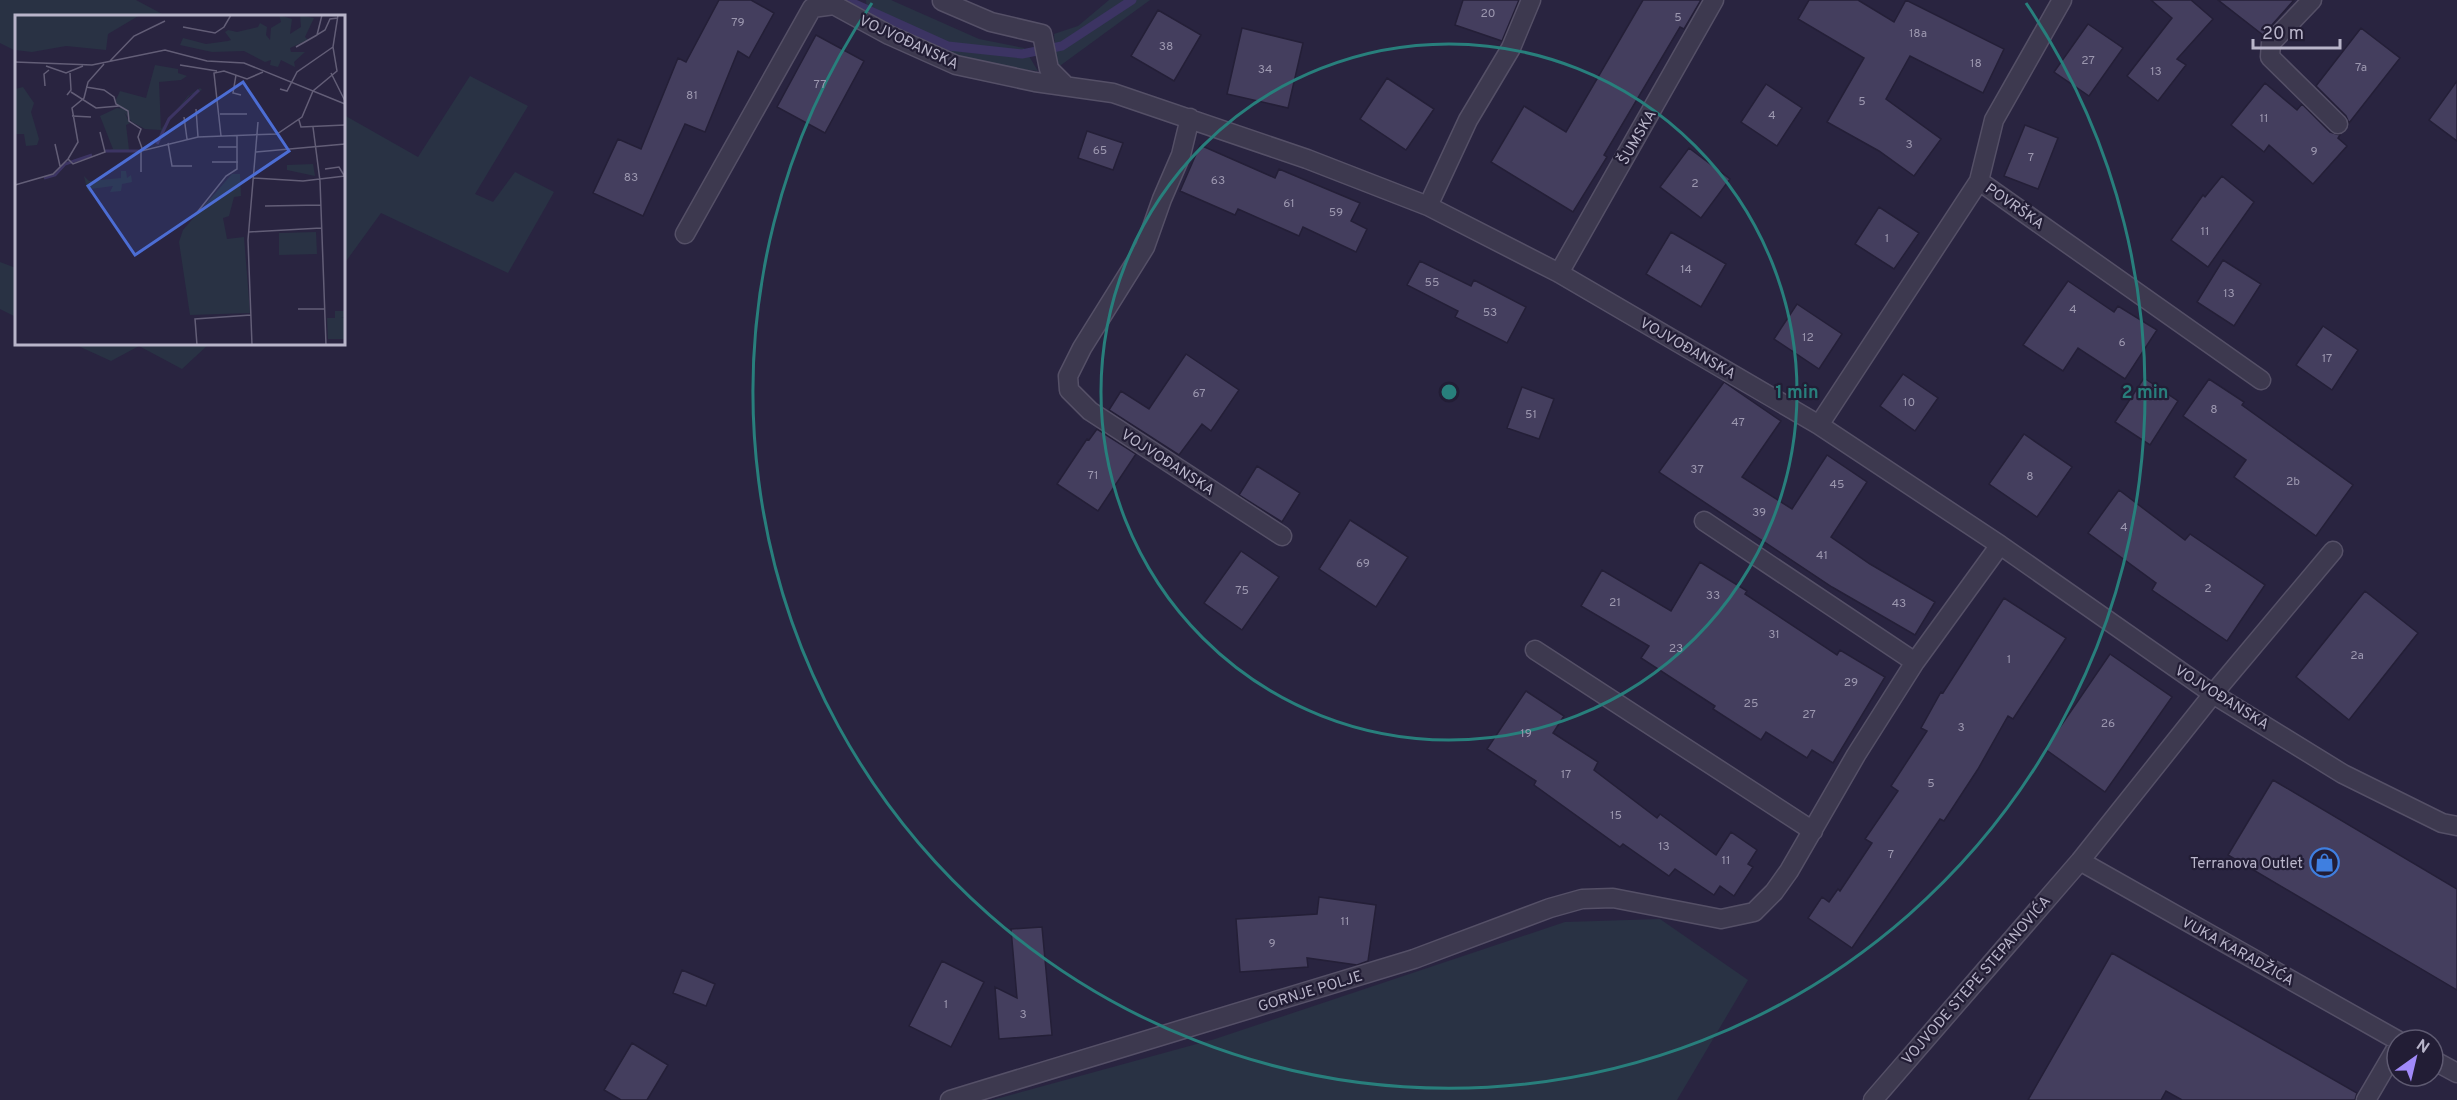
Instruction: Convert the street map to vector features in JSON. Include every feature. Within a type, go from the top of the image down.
[{"type":"street","points":[[1428,206],[1468,120],[1511,48],[1531,0]]},
{"type":"street","name":"ŠUMSKA","points":[[1559,273],[1714,0]]},
{"type":"street","points":[[1979,181],[1994,120],[2062,0]]},
{"type":"street","points":[[2312,0],[2271,43],[2270,57],[2338,124]]},
{"type":"street","points":[[942,1],[991,22],[1042,34],[1049,69],[1066,86]]},
{"type":"street","name":"VOJVOĐANSKA","points":[[685,234],[812,8],[834,5],[853,10],[956,65],[1035,82],[1113,93],[1190,118],[1428,206],[1559,273],[1819,425],[2000,545],[2213,694],[2343,774],[2442,823],[2457,826]]},
{"type":"street","name":"VOJVOĐANSKA","points":[[1190,118],[1181,154],[1145,247],[1082,348],[1068,375],[1069,390],[1090,411],[1282,536]]},
{"type":"street","name":"POVRŠKA","points":[[1819,425],[1979,181],[2261,380]]},
{"type":"street","points":[[1704,521],[1915,662]]},
{"type":"street","points":[[1535,650],[1813,831],[1856,755],[1915,662],[2000,545]]},
{"type":"street","name":"VOJVODE STEPE STEPANOVIĆA","points":[[1873,1100],[2080,861],[2213,694],[2333,551]]},
{"type":"street","name":"GORNJE POLJE","points":[[950,1100],[1414,959],[1550,908],[1582,899],[1613,898],[1721,919],[1754,912],[1774,892],[1813,831]]},
{"type":"street","name":"VUKA KARADŽIĆA","points":[[2080,861],[2385,1033]]},
{"type":"street","points":[[2366,1100],[2385,1068]]},
{"type":"shaded area","points":[[0,0],[136,0],[164,15],[15,15],[15,50],[0,43]]},
{"type":"shaded area","points":[[866,0],[891,0],[979,39],[1024,48],[1038,71],[987,65],[956,57],[868,18]]},
{"type":"shaded area","points":[[1109,0],[1150,0],[1057,68],[1054,34],[1078,26]]},
{"type":"shaded area","points":[[470,76],[528,106],[475,194],[493,202],[515,172],[554,192],[508,273],[381,213],[345,263],[345,116],[418,157]]},
{"type":"shaded area","points":[[0,262],[15,268],[15,316],[0,309]]},
{"type":"shaded area","points":[[76,345],[208,345],[182,369],[139,346],[111,361]]},
{"type":"shaded area","points":[[1660,919],[1748,980],[1677,1100],[992,1100],[1215,1039],[1565,922]]},
{"type":"building","points":[[719,0],[751,0],[774,13],[749,58],[738,51],[705,132],[685,124],[643,216],[593,193],[618,139],[641,149],[678,58],[686,62]]},
{"type":"building","points":[[1463,0],[1519,0],[1502,41],[1455,25]]},
{"type":"building","points":[[1643,0],[1701,0],[1684,29],[1680,27],[1604,155],[1607,157],[1573,212],[1491,162],[1524,106],[1566,132]]},
{"type":"building","points":[[1809,0],[1858,0],[1894,22],[1906,0],[2004,49],[1983,93],[1910,56],[1886,99],[1941,139],[1914,176],[1879,151],[1827,122],[1864,58],[1798,19]]},
{"type":"building","points":[[2151,0],[2191,0],[2213,19],[2177,59],[2186,65],[2158,101],[2127,76],[2172,18]]},
{"type":"building","points":[[2218,0],[2294,0],[2263,35]]},
{"type":"building","points":[[1158,10],[1201,35],[1174,81],[1131,56]]},
{"type":"building","points":[[2088,24],[2123,48],[2089,96],[2054,72]]},
{"type":"building","points":[[1242,28],[1303,43],[1288,108],[1227,94]]},
{"type":"building","points":[[2361,28],[2400,58],[2349,123],[2346,116],[2316,86]]},
{"type":"building","points":[[816,35],[864,61],[825,133],[777,107]]},
{"type":"building","points":[[1387,78],[1434,109],[1406,150],[1360,119]]},
{"type":"building","points":[[2457,81],[2457,141],[2429,120]]},
{"type":"building","points":[[2265,83],[2297,110],[2302,104],[2330,132],[2340,135],[2338,138],[2347,146],[2313,184],[2269,145],[2264,152],[2231,125]]},
{"type":"building","points":[[1766,84],[1802,108],[1777,146],[1741,122]]},
{"type":"building","points":[[2025,125],[2058,138],[2038,189],[2004,176]]},
{"type":"building","points":[[1087,131],[1123,143],[1113,170],[1078,158]]},
{"type":"building","points":[[1200,145],[1275,178],[1279,169],[1360,203],[1351,221],[1367,229],[1356,252],[1303,227],[1299,236],[1238,209],[1235,215],[1180,191]]},
{"type":"building","points":[[1689,148],[1730,179],[1701,218],[1660,187]]},
{"type":"building","points":[[2222,176],[2254,202],[2208,267],[2171,240],[2203,195],[2205,197]]},
{"type":"building","points":[[1879,207],[1919,233],[1894,269],[1855,244]]},
{"type":"building","points":[[1671,232],[1726,264],[1701,307],[1646,274]]},
{"type":"building","points":[[2223,260],[2261,284],[2234,326],[2197,302]]},
{"type":"building","points":[[1420,261],[1471,286],[1474,280],[1526,307],[1507,343],[1455,317],[1458,311],[1407,285]]},
{"type":"building","points":[[2068,281],[2114,312],[2118,306],[2157,330],[2125,379],[2078,348],[2063,371],[2023,345]]},
{"type":"building","points":[[1797,304],[1842,334],[1819,369],[1774,339]]},
{"type":"building","points":[[2323,326],[2358,350],[2332,390],[2296,365]]},
{"type":"building","points":[[1186,354],[1239,390],[1211,431],[1202,424],[1179,455],[1109,410],[1121,391],[1149,409]]},
{"type":"building","points":[[1903,374],[1938,398],[1915,431],[1880,406]]},
{"type":"building","points":[[2144,378],[2178,401],[2150,445],[2115,422]]},
{"type":"building","points":[[2209,379],[2244,402],[2242,405],[2353,485],[2316,536],[2234,477],[2246,460],[2183,416]]},
{"type":"building","points":[[1724,382],[1781,421],[1742,477],[1792,509],[1827,455],[1867,482],[1831,537],[1870,564],[1935,602],[1915,635],[1832,587],[1659,472]]},
{"type":"building","points":[[1522,387],[1554,399],[1539,439],[1507,428]]},
{"type":"building","points":[[1097,429],[1136,454],[1098,511],[1057,484],[1087,439],[1089,440]]},
{"type":"building","points":[[2024,434],[2072,467],[2037,517],[1989,484]]},
{"type":"building","points":[[1257,466],[1300,493],[1282,522],[1239,495]]},
{"type":"building","points":[[2119,490],[2185,540],[2190,534],[2265,585],[2227,641],[2152,590],[2156,583],[2088,533]]},
{"type":"building","points":[[1350,520],[1408,557],[1376,607],[1319,569]]},
{"type":"building","points":[[1241,551],[1279,577],[1242,630],[1204,603]]},
{"type":"building","points":[[1700,562],[1747,591],[1745,594],[1837,655],[1840,650],[1885,677],[1833,763],[1812,750],[1807,758],[1766,732],[1761,740],[1713,709],[1715,706],[1641,658],[1649,646],[1581,606],[1602,570],[1671,611]]},
{"type":"building","points":[[2365,591],[2418,633],[2349,720],[2296,677]]},
{"type":"building","points":[[2004,598],[2066,638],[2013,719],[2008,716],[1978,769],[1944,821],[1940,819],[1852,948],[1808,918],[1822,897],[1829,902],[1838,889],[1840,891],[1872,843],[1865,839],[1898,791],[1891,786],[1927,731],[1921,728],[1941,692],[1943,693]]},
{"type":"building","points":[[2110,654],[2172,697],[2105,792],[2045,749]]},
{"type":"building","points":[[1526,691],[1564,716],[1553,733],[1598,762],[1594,770],[1657,818],[1660,814],[1716,855],[1731,832],[1757,850],[1748,864],[1753,867],[1734,896],[1720,886],[1714,895],[1675,869],[1669,876],[1623,844],[1620,847],[1534,785],[1536,781],[1487,749]]},
{"type":"building","points":[[2273,780],[2457,889],[2457,990],[2228,855]]},
{"type":"building","points":[[1319,897],[1376,905],[1368,961],[1357,965],[1307,958],[1308,967],[1240,972],[1236,919],[1317,914]]},
{"type":"building","points":[[1042,927],[1052,1035],[999,1039],[995,987],[1017,998],[1011,929]]},
{"type":"building","points":[[2112,953],[2357,1093],[2355,1100],[2182,1100],[2166,1091],[2161,1100],[2028,1100]]},
{"type":"building","points":[[942,961],[984,982],[951,1047],[909,1026]]},
{"type":"building","points":[[682,970],[715,984],[706,1006],[673,993]]},
{"type":"building","points":[[632,1043],[668,1065],[647,1100],[621,1100],[604,1090]]},
{"type":"waterway","points":[[846,0],[948,46],[1022,54],[1062,46],[1132,0]]},
{"type":"place","name":"Terranova Outlet","points":[[2324,863]]}]
